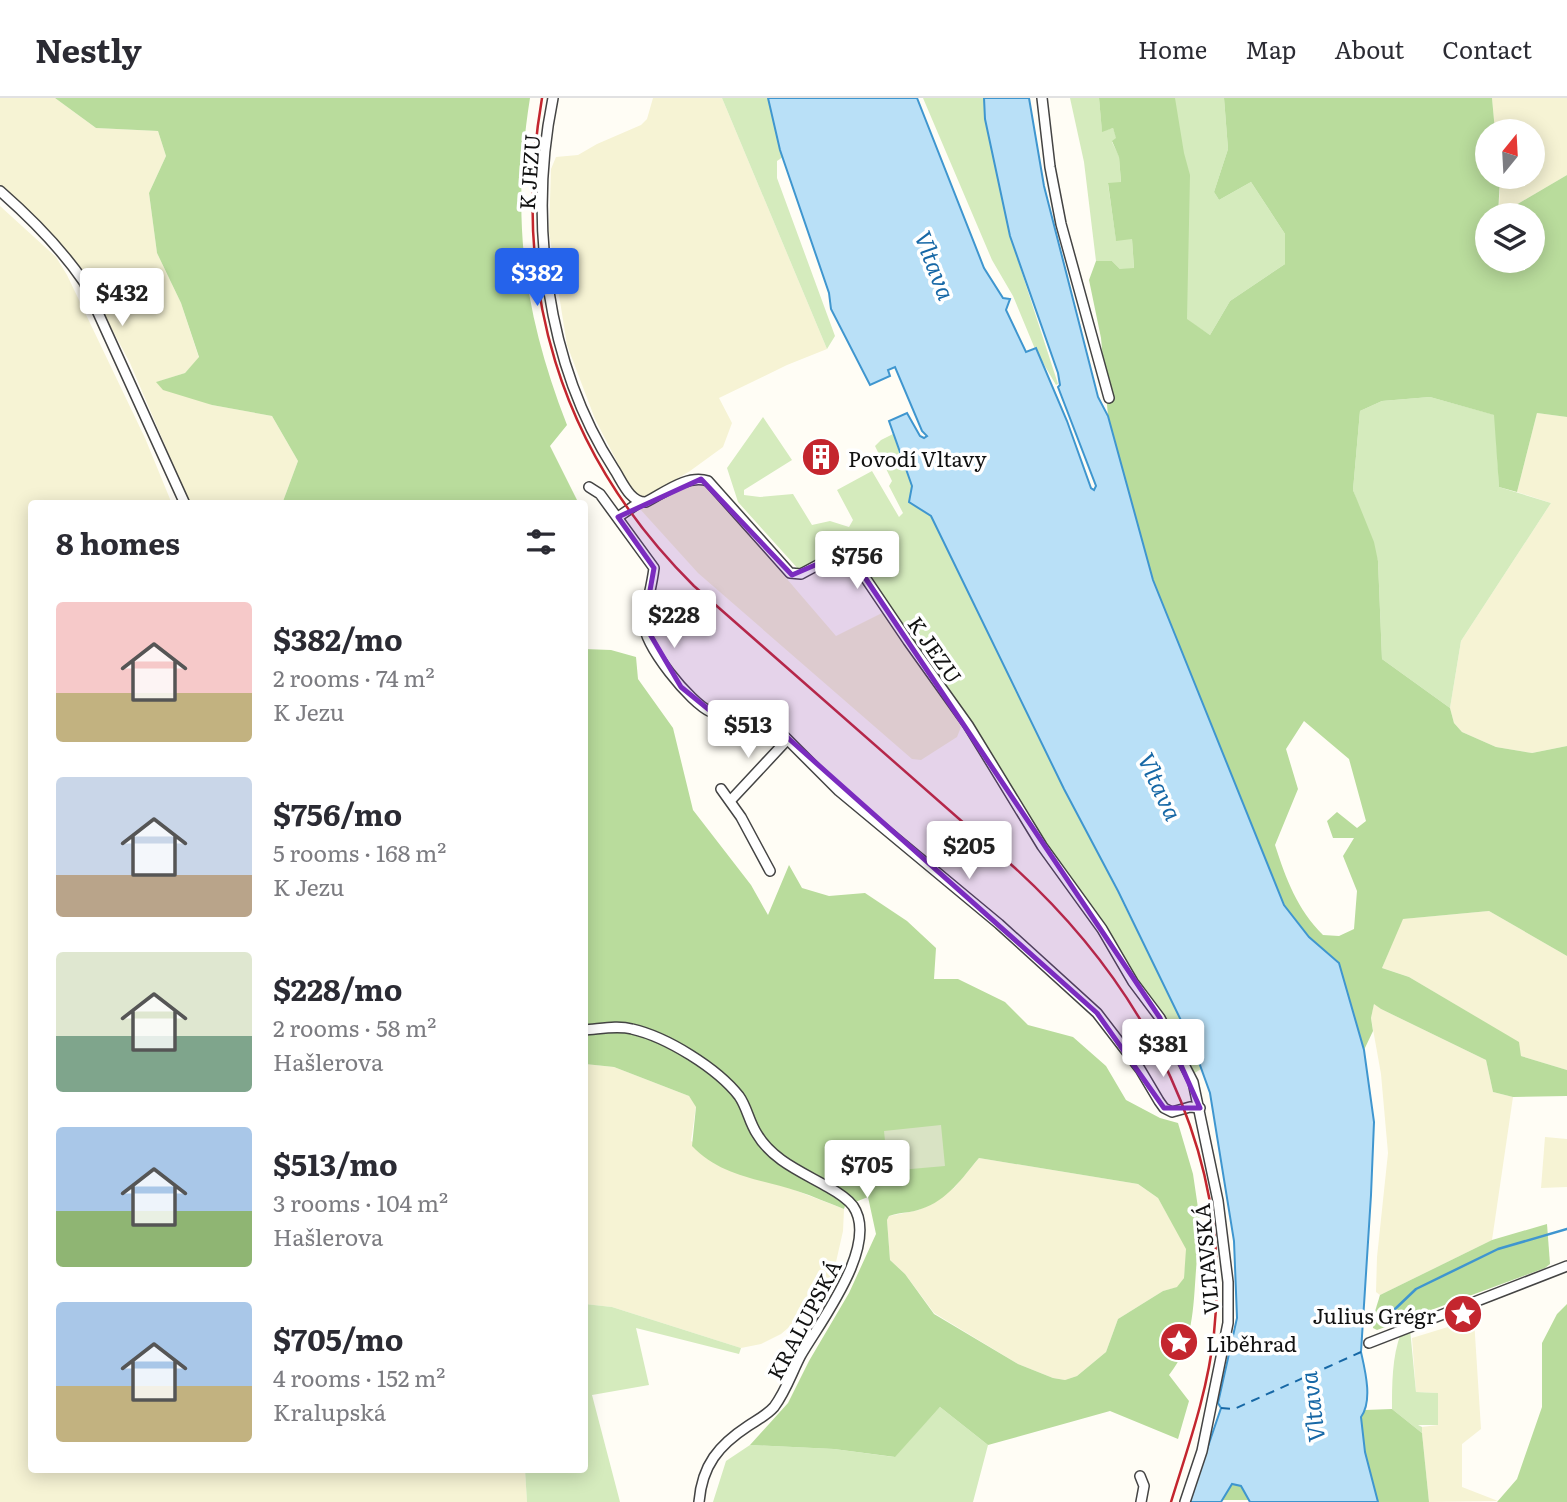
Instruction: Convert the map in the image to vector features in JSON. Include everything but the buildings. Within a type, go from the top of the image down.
[{"type":"street","name":"K JEZU","points":[[554,98],[542,189],[544,254],[551,303],[575,386],[601,449],[632,497],[646,502],[689,480],[708,481],[790,573],[801,574],[829,558],[835,558],[860,570],[968,724],[1042,846],[1102,929],[1133,982],[1160,1018]]},
{"type":"street","points":[[1042,98],[1050,167],[1061,223],[1109,398]]},
{"type":"street","points":[[0,191],[33,220],[66,255],[84,282],[183,500]]},
{"type":"street","points":[[589,487],[600,494],[654,568],[644,624],[654,648],[681,687],[697,704],[713,713],[760,717],[770,722],[839,791],[999,924],[1097,1013],[1140,1069],[1164,1108],[1172,1112],[1190,1107],[1200,1108]]},
{"type":"street","points":[[618,517],[640,502]]},
{"type":"street","points":[[731,800],[787,740]]},
{"type":"street","points":[[721,789],[731,800],[771,871]]},
{"type":"street","name":"VLTAVSKÁ","points":[[1160,1018],[1193,1082],[1200,1108],[1218,1200],[1228,1282],[1227,1323],[1210,1417],[1185,1502]]},
{"type":"street","name":"KRALUPSKÁ","points":[[588,1030],[632,1029],[662,1039],[711,1069],[726,1080],[741,1099],[755,1132],[765,1147],[840,1194],[853,1206],[858,1217],[858,1245],[836,1301],[801,1356],[782,1396],[771,1410],[730,1438],[712,1457],[703,1478],[699,1502]]},
{"type":"street","points":[[1368,1343],[1567,1266]]},
{"type":"street","points":[[1140,1476],[1144,1486],[1141,1502]]},
{"type":"highlighted area","points":[[701,479],[792,575],[829,559],[860,570],[1160,1018],[1200,1108],[1164,1108],[1097,1013],[770,722],[713,713],[681,687],[644,624],[654,568],[618,517]]},
{"type":"shaded area","points":[[0,98],[55,98],[96,128],[158,131],[166,156],[149,193],[157,253],[181,303],[199,358],[185,373],[157,382],[212,405],[272,416],[298,461],[283,500],[188,500],[130,363],[80,269],[41,222],[0,185]]},
{"type":"shaded area","points":[[653,98],[722,98],[827,349],[719,398],[732,423],[723,447],[690,471],[646,497],[638,496],[631,489],[595,419],[567,345],[549,232],[551,169],[556,157],[578,155],[641,125],[647,119]]},
{"type":"shaded area","points":[[1492,98],[1567,98],[1567,175],[1545,188],[1545,119],[1494,119]]},
{"type":"shaded area","points":[[1500,189],[1543,189],[1519,203],[1499,203]]},
{"type":"shaded area","points":[[0,206],[56,257],[67,275],[145,438],[170,500],[28,500],[28,1473],[525,1473],[527,1502],[0,1502]]},
{"type":"shaded area","points":[[1537,413],[1567,417],[1567,746],[1532,753],[1496,747],[1462,732],[1454,723],[1450,708],[1461,641],[1551,503],[1517,492]]},
{"type":"shaded area","points":[[697,483],[706,485],[836,636],[884,612],[952,711],[961,727],[957,737],[921,760],[912,759],[698,573],[640,509]]},
{"type":"shaded area","points":[[1489,911],[1567,956],[1567,1070],[1521,1056],[1518,1042],[1409,977],[1382,968],[1402,919]]},
{"type":"shaded area","points":[[1374,1003],[1381,1009],[1486,1060],[1493,1092],[1513,1097],[1492,1240],[1380,1295],[1376,1292],[1377,1257],[1388,1153],[1381,1074],[1371,1018]]},
{"type":"shaded area","points":[[588,1064],[614,1067],[689,1096],[696,1106],[691,1141],[797,1191],[844,1209],[843,1231],[834,1271],[802,1316],[781,1334],[761,1344],[741,1348],[612,1307],[588,1304]]},
{"type":"shaded area","points":[[1545,1137],[1567,1139],[1567,1187],[1541,1188]]},
{"type":"shaded area","points":[[979,1158],[1138,1184],[1158,1198],[1187,1249],[1184,1278],[1178,1287],[1163,1291],[1118,1319],[1106,1352],[1077,1376],[1065,1380],[1053,1378],[1018,1364],[934,1313],[905,1274],[890,1260],[889,1216],[919,1210],[954,1188]]},
{"type":"shaded area","points":[[1474,1319],[1481,1429],[1462,1444],[1462,1487],[1498,1501],[1429,1502],[1422,1427],[1438,1425],[1437,1393],[1416,1392],[1412,1338]]},
{"type":"green space","points":[[55,98],[530,98],[522,184],[525,264],[540,343],[567,425],[550,446],[577,500],[283,500],[298,461],[272,416],[212,405],[163,390],[156,382],[185,373],[199,357],[181,303],[157,253],[149,193],[166,156],[158,131],[96,128]]},
{"type":"green space","points":[[722,98],[768,98],[783,157],[777,161],[777,178],[835,336],[827,349]]},
{"type":"green space","points":[[923,98],[984,98],[985,119],[1010,236],[1058,384],[1056,385],[1035,349],[1013,296],[992,260]]},
{"type":"green space","points":[[1070,98],[1099,98],[1102,131],[1113,128],[1117,139],[1112,142],[1119,156],[1121,183],[1108,184],[1116,240],[1132,238],[1134,269],[1120,269],[1112,261],[1096,261],[1084,162]]},
{"type":"green space","points":[[1099,98],[1175,98],[1190,175],[1187,319],[1210,335],[1230,301],[1285,264],[1285,234],[1251,182],[1219,200],[1214,192],[1228,149],[1224,98],[1492,98],[1494,119],[1475,119],[1475,189],[1499,189],[1499,203],[1475,203],[1475,273],[1545,273],[1545,203],[1519,203],[1567,175],[1567,417],[1537,413],[1517,492],[1499,487],[1494,415],[1430,397],[1382,401],[1360,411],[1353,490],[1374,542],[1378,561],[1382,659],[1450,708],[1454,723],[1462,732],[1496,747],[1532,753],[1567,746],[1567,956],[1489,911],[1403,919],[1382,968],[1409,977],[1519,1042],[1521,1056],[1567,1070],[1567,1096],[1513,1097],[1493,1092],[1486,1060],[1374,1004],[1371,1018],[1373,1031],[1364,1050],[1339,963],[1309,937],[1284,905],[1153,580],[1108,416],[1101,338],[1089,280],[1096,261],[1112,261],[1120,269],[1134,268],[1132,239],[1116,241],[1108,183],[1121,182],[1119,157],[1112,141],[1116,138],[1113,128],[1102,132]],"holes":[[[1304,721],[1349,759],[1366,821],[1357,828],[1337,812],[1327,821],[1333,838],[1354,838],[1343,856],[1357,891],[1354,929],[1339,936],[1323,935],[1306,915],[1293,893],[1275,845],[1298,789],[1286,749]]]},
{"type":"green space","points":[[1143,98],[1224,98],[1228,149],[1214,192],[1219,200],[1251,182],[1285,234],[1285,264],[1230,301],[1210,335],[1187,320]]},
{"type":"green space","points":[[1430,397],[1495,415],[1499,487],[1551,503],[1461,641],[1450,708],[1382,659],[1378,561],[1353,490],[1360,411],[1382,401]]},
{"type":"green space","points":[[763,417],[792,460],[744,490],[744,495],[760,497],[793,494],[812,525],[830,521],[849,527],[853,520],[837,490],[872,471],[899,517],[903,513],[889,486],[892,481],[875,446],[893,434],[912,486],[911,502],[931,516],[1192,1043],[1201,1069],[1190,1076],[1160,1018],[874,588],[859,555],[853,558],[833,553],[800,571],[738,502],[727,468]]},
{"type":"green space","points":[[588,649],[611,650],[636,657],[638,679],[673,728],[693,810],[751,885],[768,915],[789,865],[802,888],[829,896],[865,893],[907,921],[936,948],[934,979],[958,979],[1005,1002],[1028,1025],[1073,1037],[1106,1066],[1126,1100],[1160,1118],[1178,1123],[1193,1174],[1205,1255],[1197,1258],[1189,1334],[1178,1362],[1169,1375],[1189,1401],[1178,1439],[1110,1411],[988,1445],[940,1407],[895,1457],[834,1449],[750,1445],[788,1403],[849,1293],[876,1234],[868,1197],[845,1206],[844,1209],[715,1164],[692,1146],[696,1107],[689,1096],[614,1067],[588,1064]],"holes":[[[979,1158],[1138,1184],[1158,1198],[1186,1249],[1184,1278],[1177,1287],[1163,1291],[1118,1319],[1106,1352],[1077,1376],[1065,1380],[1018,1364],[934,1314],[905,1274],[890,1260],[889,1216],[917,1210],[939,1200],[954,1188]]]},
{"type":"green space","points":[[941,1125],[945,1166],[888,1171],[884,1131]]},
{"type":"green space","points":[[1547,1224],[1550,1264],[1545,1268],[1377,1330],[1373,1328],[1380,1295],[1492,1240]]},
{"type":"green space","points":[[588,1304],[612,1307],[741,1348],[739,1354],[636,1328],[649,1385],[592,1395],[620,1502],[527,1502],[525,1473],[588,1473]]},
{"type":"green space","points":[[1567,1304],[1567,1502],[1497,1502],[1517,1479],[1542,1407],[1542,1343],[1557,1314]]},
{"type":"green space","points":[[1410,1329],[1416,1392],[1438,1393],[1438,1425],[1418,1425],[1422,1427],[1422,1433],[1392,1409],[1396,1351],[1401,1333]]},
{"type":"green space","points":[[940,1407],[988,1445],[973,1502],[713,1502],[726,1461],[750,1445],[834,1449],[894,1457]]},
{"type":"green space","points":[[1392,1409],[1422,1433],[1429,1502],[1378,1502],[1365,1452],[1361,1417],[1365,1410]]},
{"type":"green space","points":[[1232,1484],[1241,1486],[1249,1500],[1222,1500]]},
{"type":"water","name":"Vltava","points":[[768,98],[917,98],[984,268],[1003,298],[1010,299],[1006,310],[1026,352],[1036,348],[1094,490],[1096,486],[1058,387],[1058,373],[1010,236],[985,119],[984,98],[1029,98],[1044,186],[1098,397],[1108,416],[1153,580],[1284,905],[1309,937],[1339,963],[1364,1050],[1374,1122],[1361,1352],[1366,1376],[1367,1403],[1361,1417],[1365,1452],[1378,1502],[1250,1502],[1241,1486],[1232,1484],[1221,1502],[1189,1502],[1221,1408],[1218,1403],[1237,1318],[1234,1241],[1210,1093],[1192,1043],[931,516],[909,502],[912,486],[889,421],[907,413],[920,436],[927,436],[922,431],[895,367],[888,370],[890,376],[870,385],[831,309],[829,293],[780,150]]},
{"type":"waterway","points":[[1361,1318],[1394,1310],[1416,1289],[1498,1249],[1567,1229]]},
{"type":"ferry route","points":[[1221,1408],[1234,1409],[1361,1352]]},
{"type":"railway","points":[[542,98],[534,167],[533,234],[540,299],[555,362],[578,422],[609,480],[647,534],[694,586],[1015,868],[1062,915],[1104,966],[1140,1020],[1171,1078],[1194,1138],[1210,1201],[1217,1266],[1214,1333],[1207,1376],[1197,1419],[1171,1502]]},
{"type":"place","name":"Povodí Vltavy","points":[[821,457]]},
{"type":"place","name":"Julius Grégr","points":[[1463,1314]]},
{"type":"place","name":"Liběhrad","points":[[1179,1342]]}]
